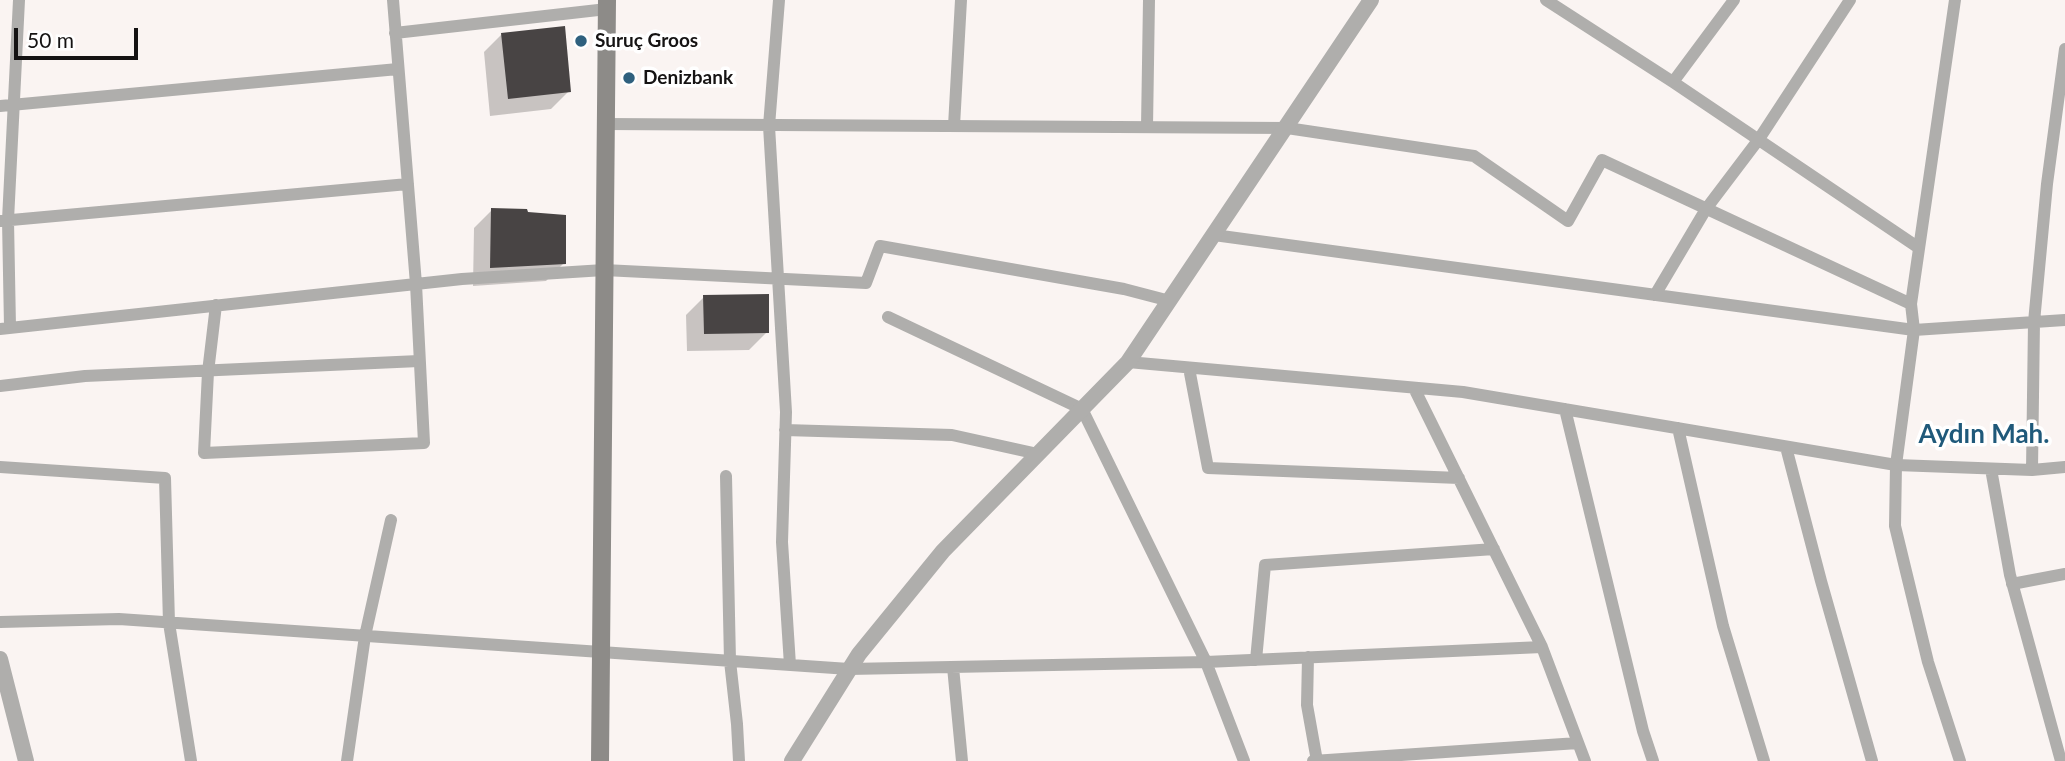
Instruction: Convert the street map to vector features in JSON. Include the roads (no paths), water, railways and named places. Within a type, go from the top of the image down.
[{"type":"main road","points":[[600,761],[607,5]]},
{"type":"street","points":[[19,0],[4,220],[5,328],[416,284],[604,270],[866,283],[880,246],[1124,289],[1170,300]]},
{"type":"street","points":[[216,305],[208,372],[204,453],[424,443],[416,284],[393,0]]},
{"type":"street","points":[[779,0],[769,126],[780,279],[785,430],[782,542],[790,665]]},
{"type":"street","points":[[954,127],[961,0]]},
{"type":"street","points":[[1147,127],[1149,0]]},
{"type":"street","points":[[792,761],[859,654],[943,551],[1128,362],[1371,0]]},
{"type":"street","points":[[1546,0],[1759,139],[1919,248]]},
{"type":"street","points":[[1655,295],[1706,209],[1759,139],[1850,0]]},
{"type":"street","points":[[1955,0],[1911,304],[1914,330],[1896,465],[1895,526],[1928,662],[1960,761]]},
{"type":"street","points":[[1673,82],[1730,1]]},
{"type":"street","points":[[395,33],[607,5]]},
{"type":"street","points":[[2032,470],[2034,322],[2065,49]]},
{"type":"street","points":[[0,106],[398,69]]},
{"type":"street","points":[[606,124],[1287,128],[1474,156],[1568,221],[1602,160],[1911,304]]},
{"type":"street","points":[[4,220],[408,184]]},
{"type":"street","points":[[1214,235],[1914,330],[2065,320]]},
{"type":"street","points":[[888,317],[1082,409],[1206,662],[1244,761]]},
{"type":"street","points":[[0,386],[85,376],[419,361]]},
{"type":"street","points":[[1128,362],[1463,392],[1896,465],[2032,470],[2065,467]]},
{"type":"street","points":[[1189,368],[1208,468],[1459,478]]},
{"type":"street","points":[[1414,388],[1542,647],[1585,761]]},
{"type":"street","points":[[1565,409],[1643,731],[1653,761]]},
{"type":"street","points":[[1678,428],[1723,626],[1764,761]]},
{"type":"street","points":[[785,430],[952,435],[1038,454]]},
{"type":"street","points":[[1786,447],[1872,761]]},
{"type":"street","points":[[0,467],[165,478],[169,623],[191,761]]},
{"type":"street","points":[[1990,469],[2012,584],[2061,761]]},
{"type":"street","points":[[726,476],[730,661],[738,761]]},
{"type":"street","points":[[347,761],[365,636],[391,520]]},
{"type":"street","points":[[1256,660],[1265,565],[1494,550]]},
{"type":"street","points":[[2012,584],[2065,574]]},
{"type":"street","points":[[0,622],[119,619],[849,669],[1206,662],[1542,647]]},
{"type":"street","points":[[1308,657],[1307,705],[1315,761],[1578,743]]},
{"type":"street","points":[[0,659],[26,761]]},
{"type":"street","points":[[953,667],[962,761]]},
{"type":"street","points":[[2050,719],[2065,717]]},
{"type":"place","name":"Suruç Groos","points":[[581,41]]},
{"type":"place","name":"Denizbank","points":[[629,78]]},
{"type":"district","name":"Aydın Mah.","points":[[1984,435]]}]
